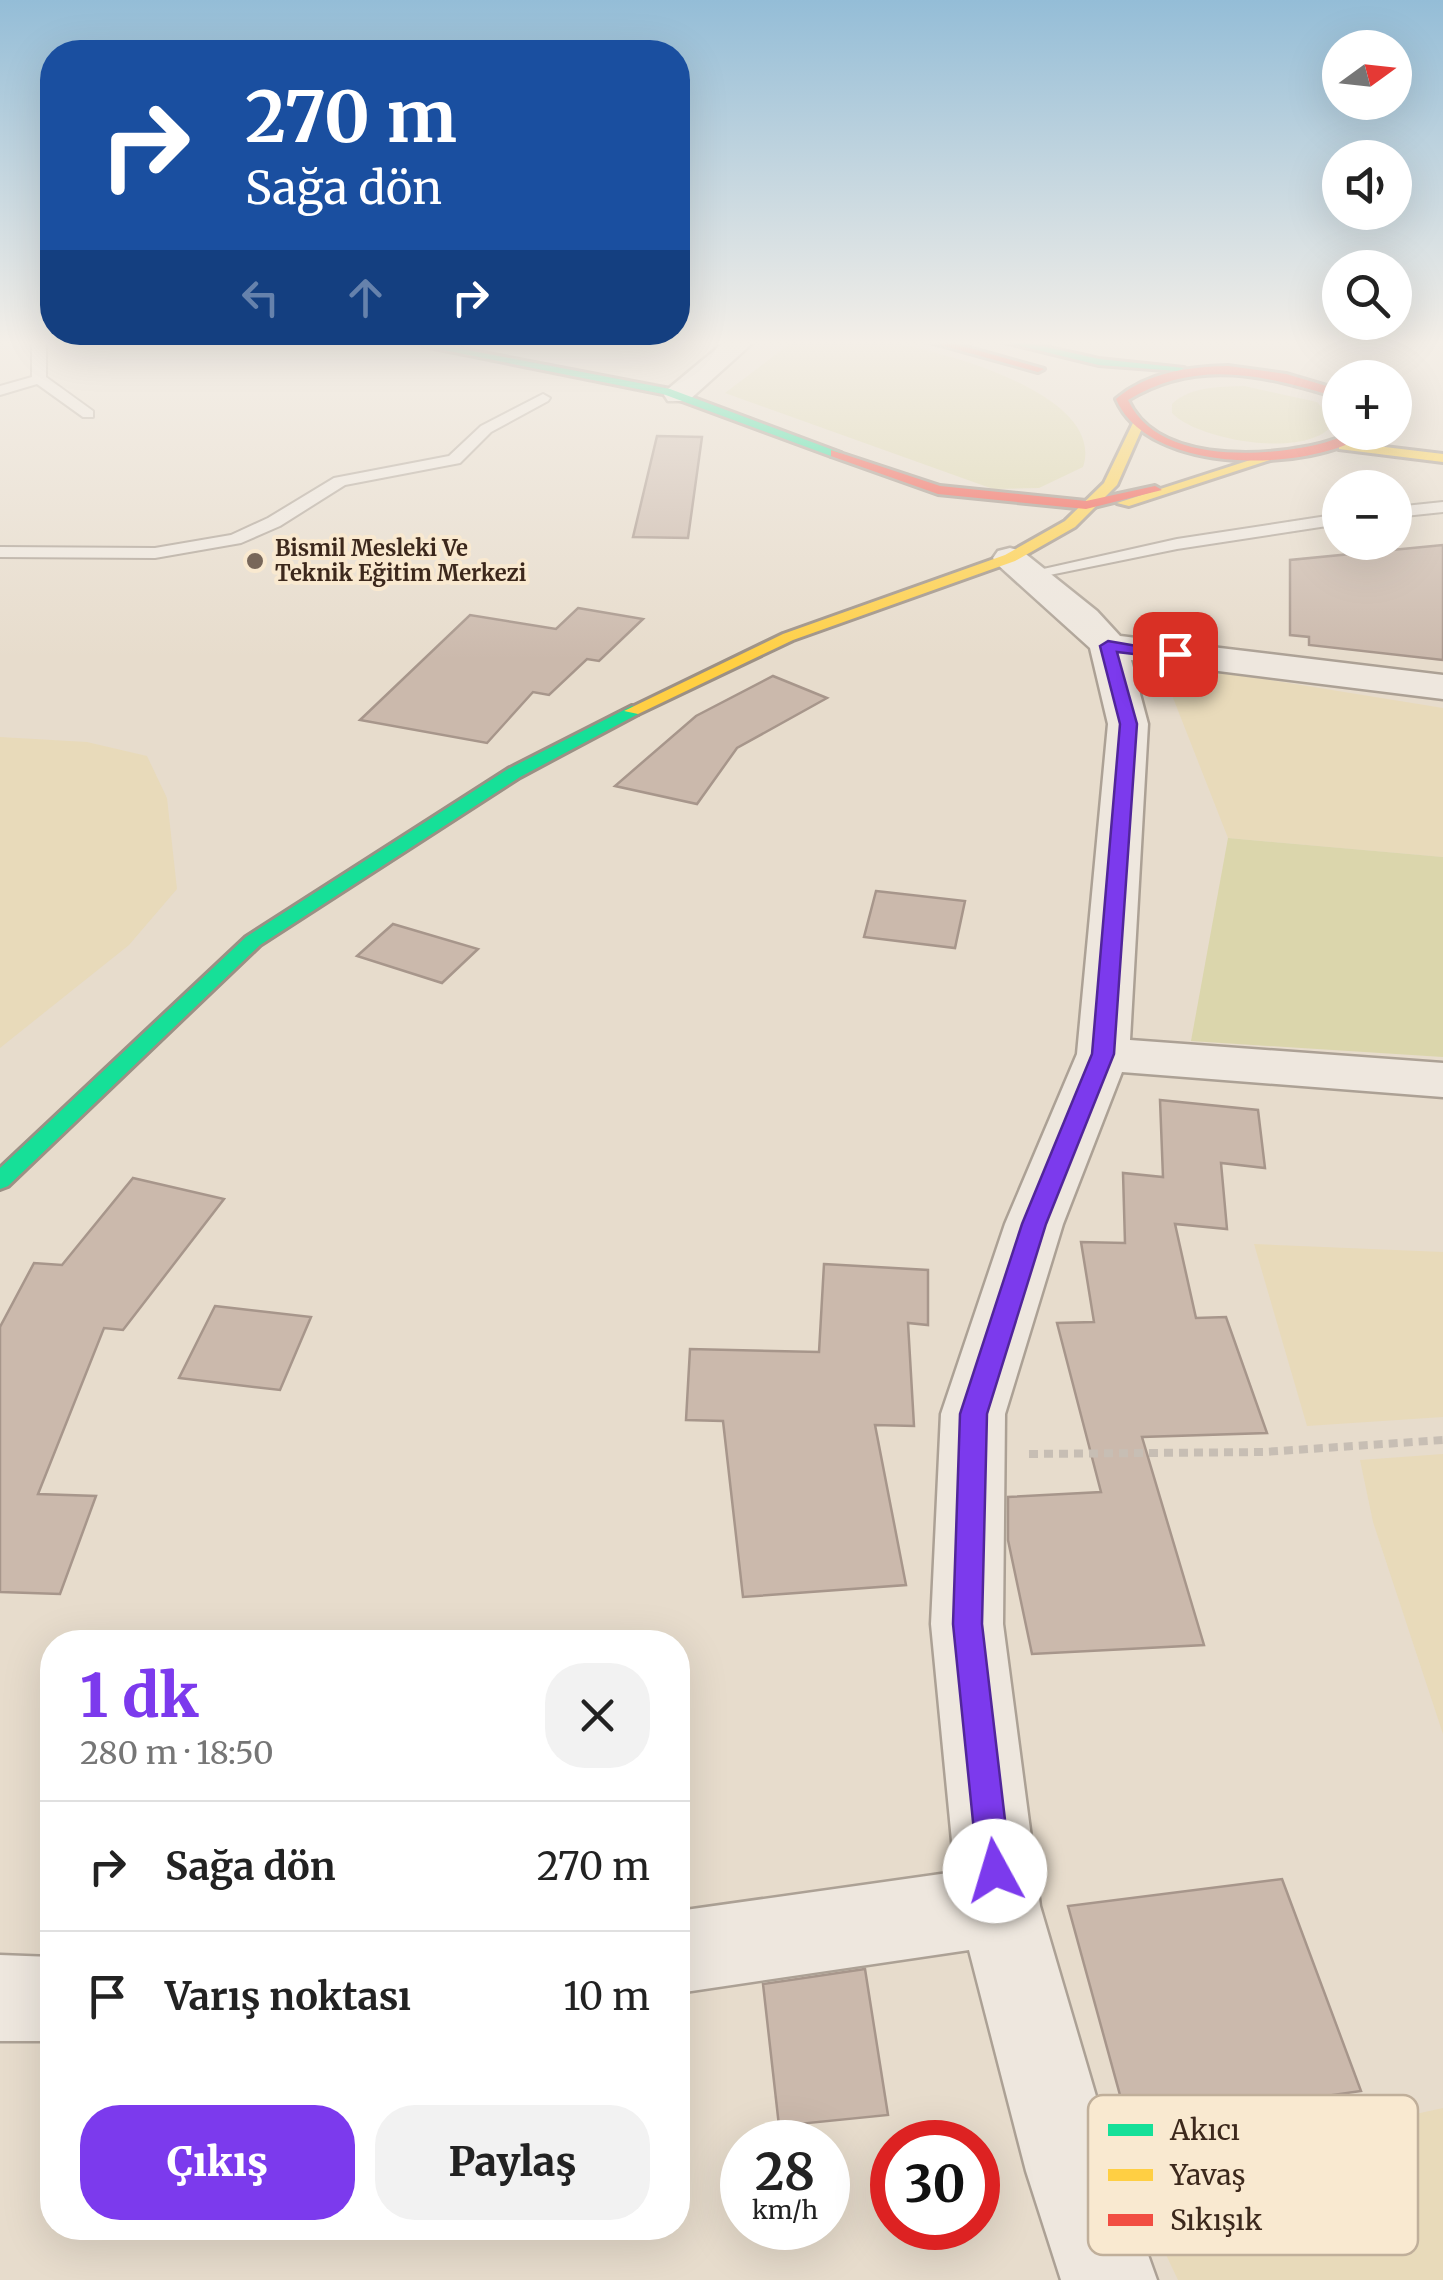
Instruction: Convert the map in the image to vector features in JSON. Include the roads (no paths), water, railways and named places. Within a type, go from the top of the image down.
[{"type":"main road","points":[[817,446],[938,490],[1086,505],[1276,456],[1322,449]]},
{"type":"main road","points":[[0,1181],[252,940],[514,773],[649,702],[788,636],[1020,566],[1110,485],[1128,446]]},
{"type":"main road","points":[[1192,446],[1276,456]]},
{"type":"main road","points":[[1376,450],[1443,458]]},
{"type":"main road","points":[[1070,524],[1155,490]]},
{"type":"street","points":[[1020,566],[1084,619],[1108,646],[1128,724],[1103,1054],[1034,1224],[973,1414],[968,1624],[999,1906],[1088,2218]]},
{"type":"street","points":[[1108,646],[1443,687]]},
{"type":"street","points":[[1103,1054],[1443,1080]]},
{"type":"street","points":[[690,1950],[999,1906]]},
{"type":"street","points":[[0,1998],[40,1999]]},
{"type":"street","points":[[1101,2255],[1109,2280]]},
{"type":"lane","points":[[0,552],[156,554],[236,539],[274,522],[340,481],[454,460],[468,446]]},
{"type":"lane","points":[[1412,510],[1443,507]]},
{"type":"lane","points":[[1020,566],[1322,522]]},
{"type":"place","name":"Bismil Mesleki Ve Teknik Eğitim Merkezi","points":[[255,561]]}]
